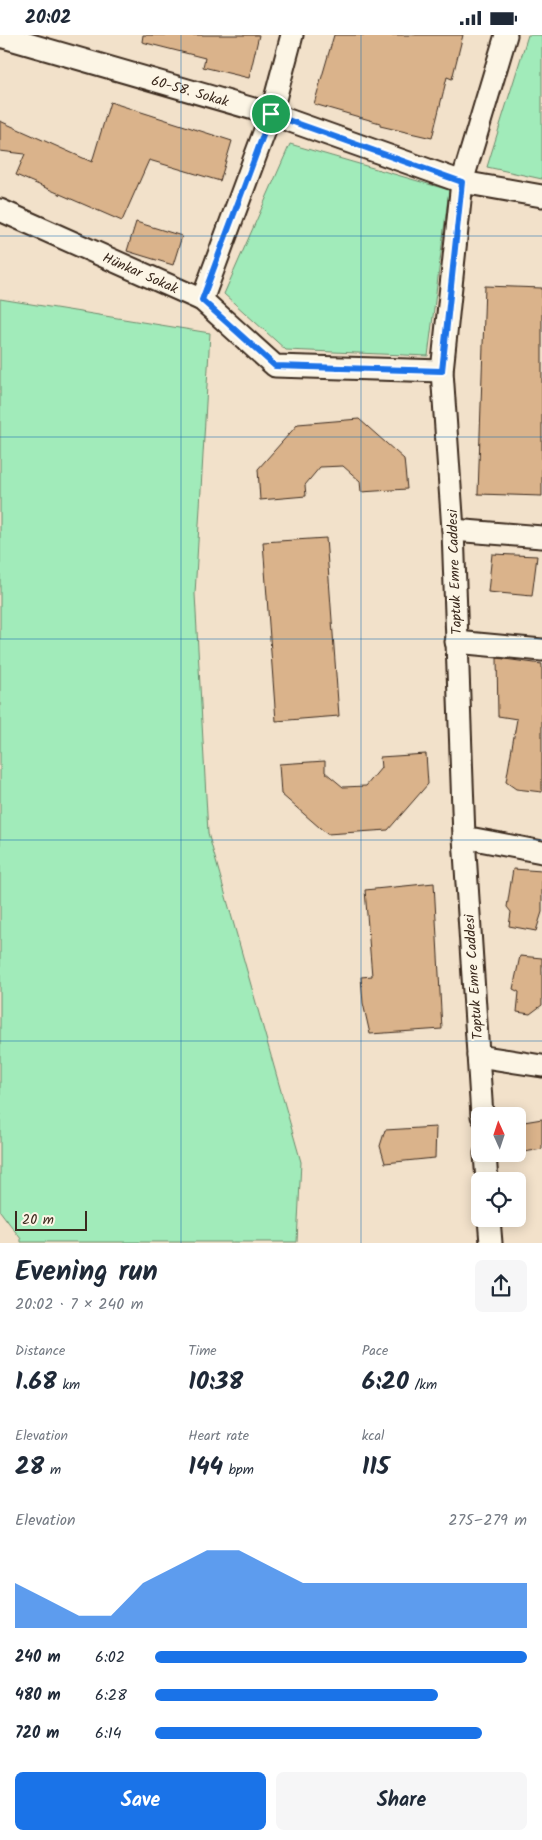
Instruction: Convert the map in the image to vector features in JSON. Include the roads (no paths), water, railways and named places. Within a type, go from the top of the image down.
[{"type":"street","points":[[202,300],[271,114],[292,35]]},
{"type":"street","name":"Taptuk Emre Caddesi","points":[[481,1107],[464,837],[453,530],[442,371],[462,182],[506,35]]},
{"type":"street","name":"60-58. Sokak","points":[[0,36],[271,114],[462,182],[542,196]]},
{"type":"street","name":"Hünkar Sokak","points":[[0,210],[202,300],[275,366],[442,371]]},
{"type":"street","points":[[453,530],[542,537]]},
{"type":"street","points":[[456,642],[542,650]]},
{"type":"street","points":[[464,837],[542,852]]},
{"type":"street","points":[[478,1055],[542,1066]]},
{"type":"street","points":[[490,1227],[491,1243]]}]
